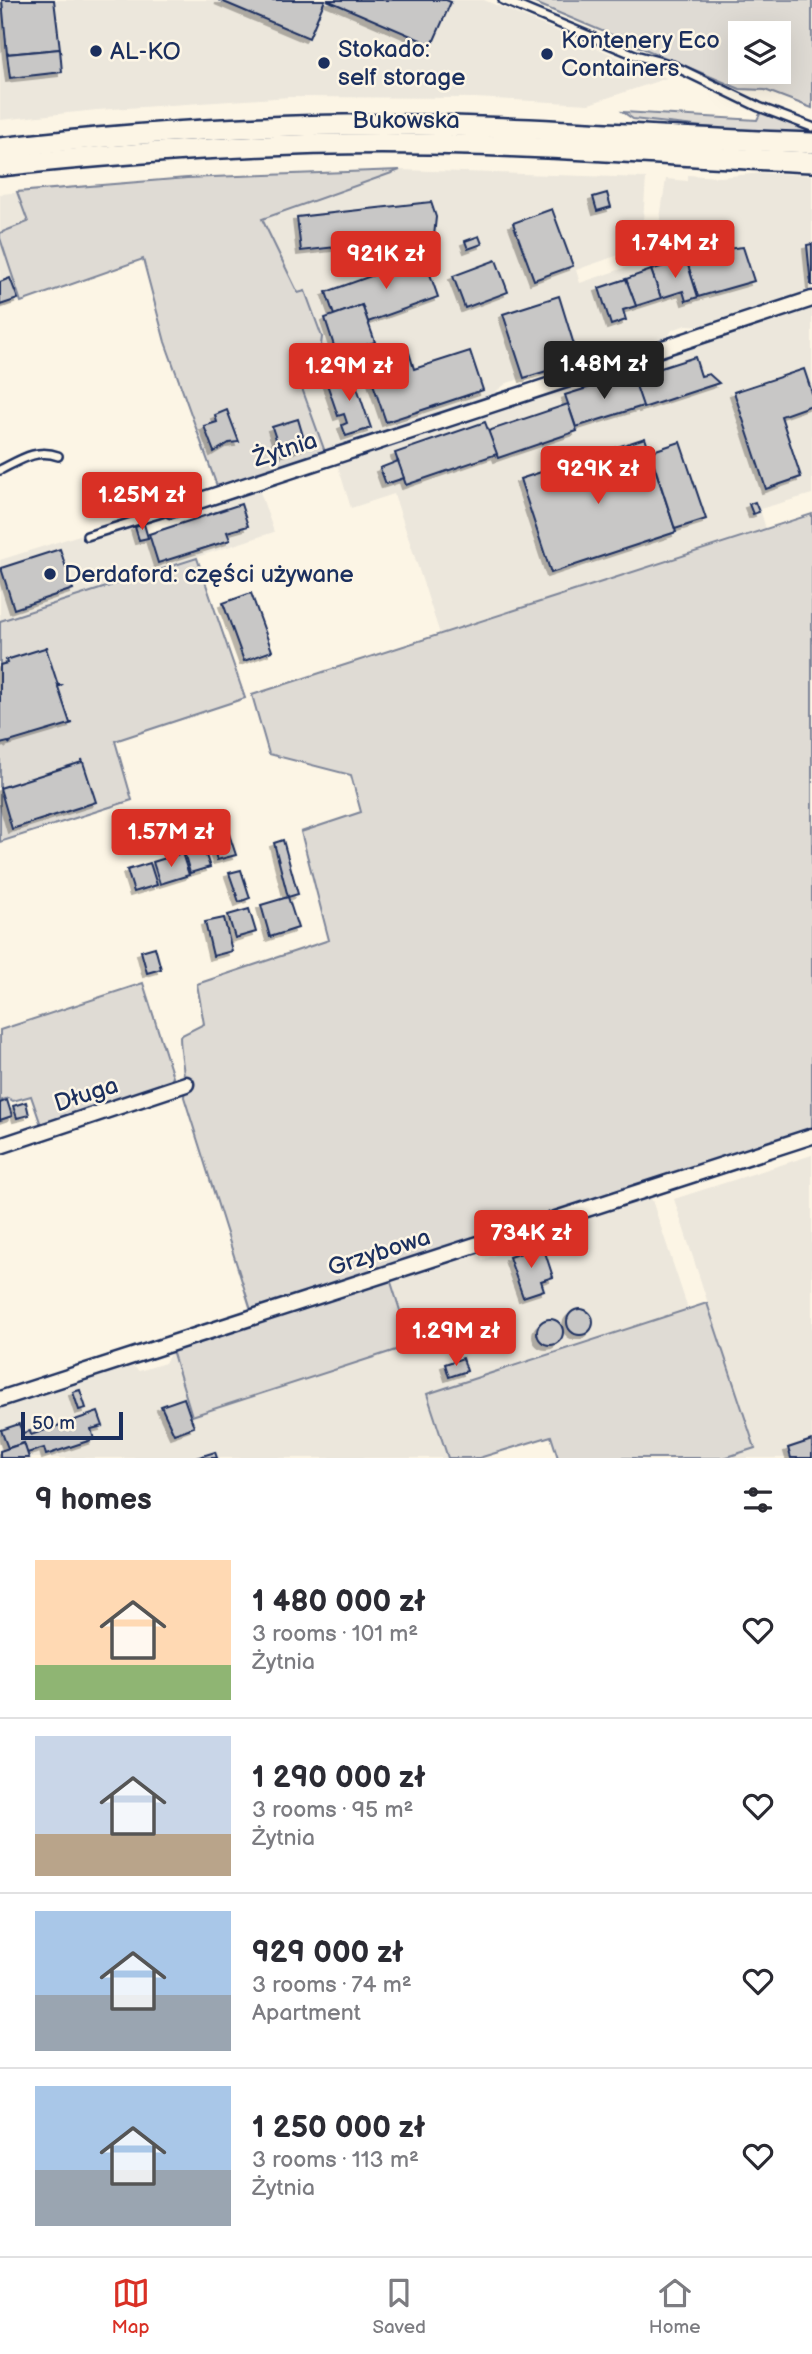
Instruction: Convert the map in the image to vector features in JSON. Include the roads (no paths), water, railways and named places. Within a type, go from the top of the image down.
[{"type":"main road","name":"Bukowska","points":[[0,148],[192,131],[351,125],[521,128],[812,144]]},
{"type":"main road","name":"Bukowska","points":[[0,166],[157,151],[353,144],[523,146],[812,162]]},
{"type":"street","name":"Żytnia","points":[[171,510],[812,299]]},
{"type":"street","name":"Długa","points":[[0,1146],[186,1084]]},
{"type":"street","name":"Grzybowa","points":[[0,1399],[812,1136]]},
{"type":"lane","points":[[503,0],[635,55],[672,65],[812,127]]},
{"type":"lane","points":[[0,470],[32,454],[47,451],[58,456]]},
{"type":"lane","points":[[87,536],[171,510]]},
{"type":"place","name":"AL-KO","points":[[96,51]]},
{"type":"place","name":"Kontenery Eco Containers","points":[[547,54]]},
{"type":"place","name":"Stokado: self storage","points":[[324,63]]},
{"type":"place","name":"Derdaford: części używane","points":[[50,574]]}]
